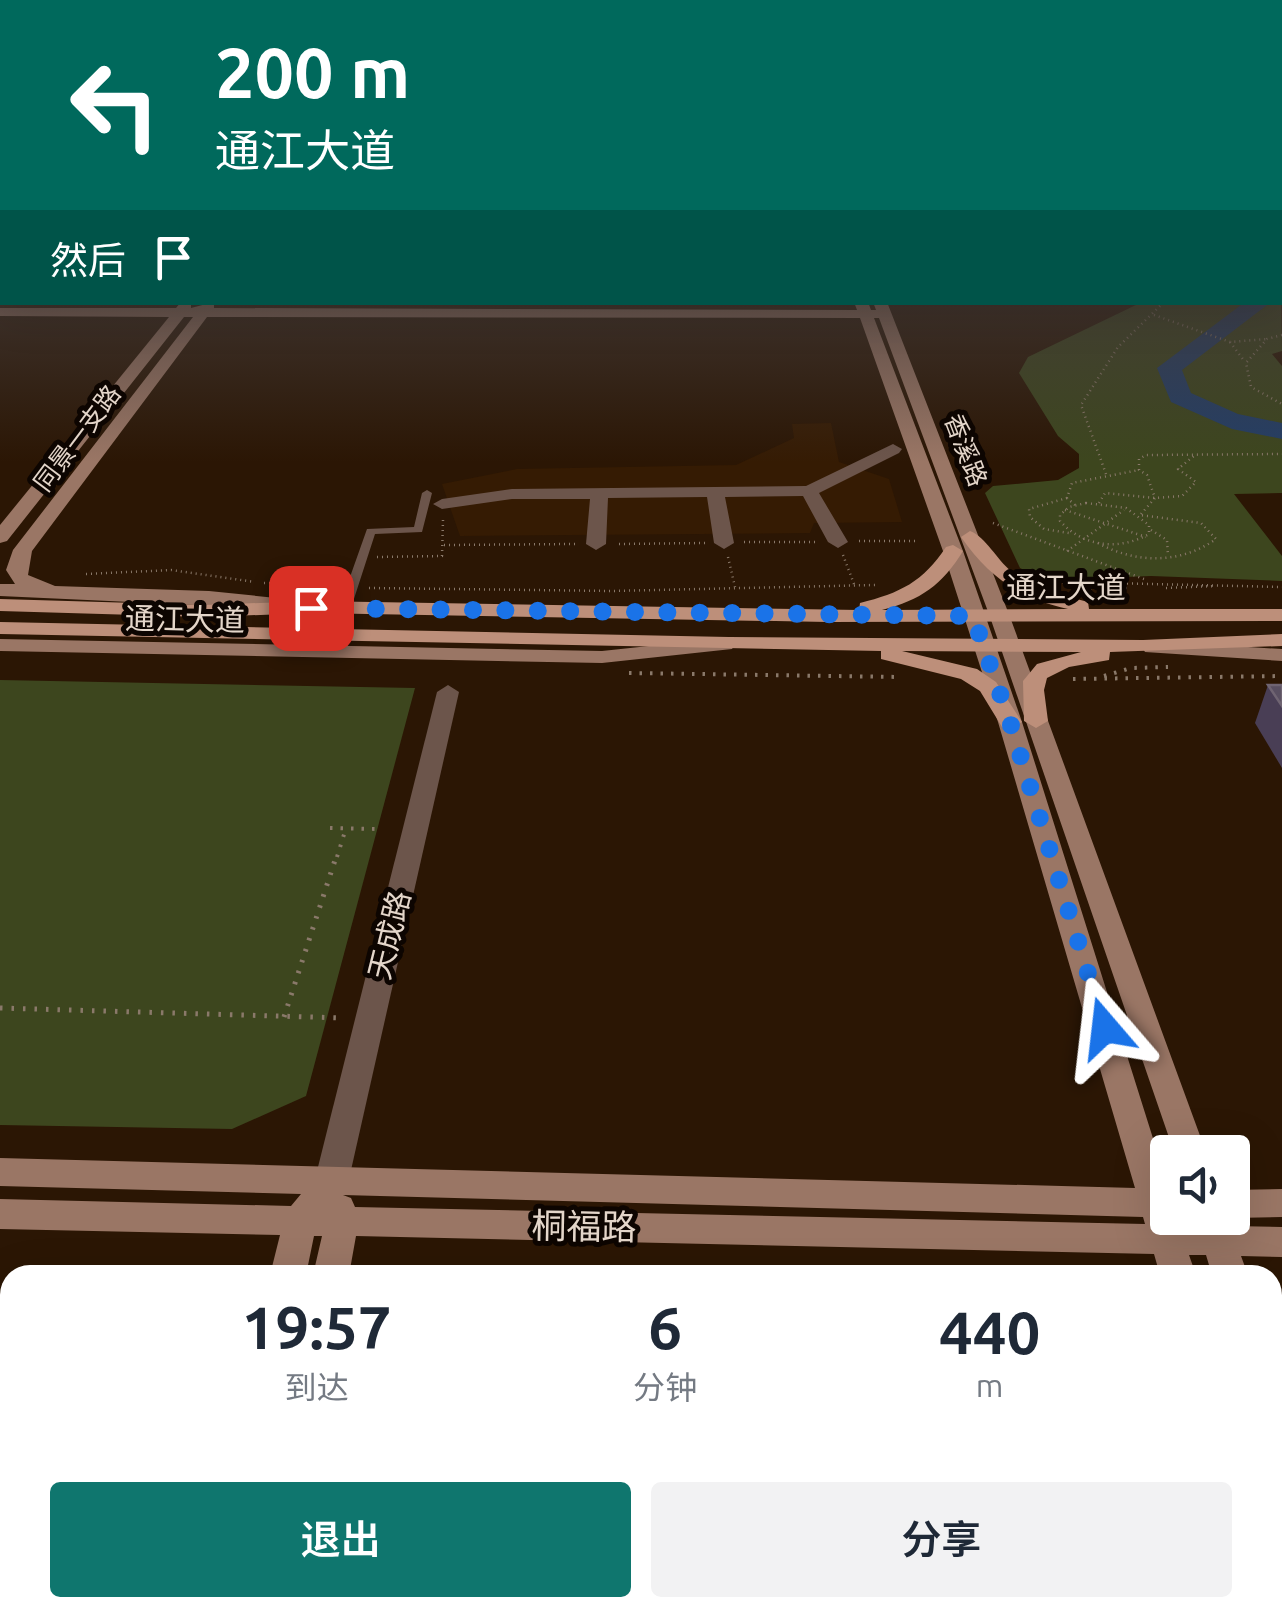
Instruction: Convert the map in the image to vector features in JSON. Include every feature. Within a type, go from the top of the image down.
[{"type":"main road","points":[[828,616],[916,592],[935,581],[962,544],[995,572],[1029,592],[1085,606],[1161,608],[1210,616]]},
{"type":"main road","name":"通江大道","points":[[0,605],[204,611],[311,608],[348,598],[828,616],[973,616]]},
{"type":"main road","name":"通江大道","points":[[0,628],[729,644],[997,634],[1210,616],[1282,615]]},
{"type":"main road","name":"通江大道","points":[[997,634],[1143,646],[1282,640]]},
{"type":"main road","points":[[800,643],[913,658],[969,674],[1023,722]]},
{"type":"main road","points":[[1023,722],[1033,682],[1039,674],[1057,664],[1143,646]]},
{"type":"street","name":"同景一支路","points":[[0,538],[192,311]]},
{"type":"street","name":"同景一支路","points":[[53,592],[18,579],[16,570],[23,550],[193,311]]},
{"type":"street","name":"香溪路","points":[[874,311],[997,634]]},
{"type":"street","points":[[434,498],[810,491],[893,450]]},
{"type":"street","points":[[810,491],[838,542]]},
{"type":"street","points":[[715,492],[724,542]]},
{"type":"street","points":[[596,544],[599,493]]},
{"type":"street","name":"香溪路","points":[[962,544],[973,616],[997,634]]},
{"type":"street","name":"通江大道","points":[[0,590],[209,598],[311,608]]},
{"type":"street","points":[[997,634],[1150,1158]]},
{"type":"street","name":"通江大道","points":[[0,645],[602,656],[729,644]]},
{"type":"street","points":[[0,658],[52,646]]},
{"type":"street","name":"通江大道","points":[[1143,646],[1282,656]]},
{"type":"street","name":"天成路","points":[[290,1265],[301,1219],[332,1178],[448,692]]},
{"type":"street","points":[[1023,722],[1183,1135]]},
{"type":"street","name":"桐福路","points":[[0,1172],[1150,1203]]},
{"type":"street","name":"天成路","points":[[332,1178],[342,1220],[333,1265]]},
{"type":"street","points":[[1250,1204],[1282,1203]]},
{"type":"street","name":"桐福路","points":[[0,1214],[1168,1240],[1192,1235]]},
{"type":"street","points":[[1167,1235],[1175,1265]]},
{"type":"street","points":[[1217,1235],[1227,1265]]},
{"type":"street","name":"桐福路","points":[[1243,1235],[1282,1242]]},
{"type":"lane","points":[[348,598],[371,531],[418,530],[434,498]]},
{"type":"path","points":[[1106,474],[1081,405],[1109,359],[1134,328],[1157,311]]},
{"type":"path","points":[[1154,315],[1230,342],[1282,334]]},
{"type":"path","points":[[1246,364],[1267,339]]},
{"type":"path","points":[[1230,342],[1246,364],[1251,387],[1282,404]]},
{"type":"path","points":[[1139,470],[1139,459],[1146,454],[1282,454]]},
{"type":"path","points":[[1099,503],[1105,493],[1155,498],[1182,496],[1196,482],[1178,469],[1195,455]]},
{"type":"path","points":[[1067,498],[1072,482],[1139,470],[1147,475],[1155,498]]},
{"type":"path","points":[[362,557],[442,556],[444,545],[434,498]]},
{"type":"path","points":[[1067,498],[1076,505]]},
{"type":"path","points":[[1067,498],[1029,509],[1030,517],[1044,529],[1097,542],[1126,544],[1146,537],[1150,530]]},
{"type":"path","points":[[1140,515],[1155,498]]},
{"type":"path","points":[[1072,534],[1060,521],[1065,510],[1099,503],[1140,515],[1201,523],[1216,539],[1193,554],[1168,556],[1111,552],[1097,542]]},
{"type":"path","points":[[1067,551],[1126,508]]},
{"type":"path","points":[[1065,510],[1146,537]]},
{"type":"path","points":[[1140,515],[1150,530],[1167,540],[1168,556]]},
{"type":"path","points":[[993,523],[1149,581]]},
{"type":"path","points":[[444,545],[916,541]]},
{"type":"path","points":[[724,542],[735,588]]},
{"type":"path","points":[[838,542],[855,586]]},
{"type":"path","points":[[80,575],[114,571],[228,574],[257,583],[348,598],[898,585],[916,592]]},
{"type":"path","points":[[1029,592],[1036,583],[1149,581],[1282,587]]},
{"type":"path","points":[[1166,588],[1236,585]]},
{"type":"path","points":[[1092,588],[1130,588]]},
{"type":"path","points":[[1095,679],[1131,668],[1168,667]]},
{"type":"path","points":[[330,828],[378,829]]},
{"type":"path","points":[[284,1016],[346,828]]},
{"type":"path","points":[[0,1008],[369,1018]]},
{"type":"shaded area","points":[[831,423],[839,462],[889,479],[902,522],[814,523],[810,533],[460,536],[442,484],[517,469],[736,465],[794,438],[792,424]]},
{"type":"green space","points":[[1122,311],[1281,311],[1282,351],[1272,354],[1282,366],[1282,493],[1234,494],[1282,556],[1282,581],[1151,576],[1044,580],[1020,568],[985,493],[993,486],[1058,480],[1079,468],[1079,454],[1058,436],[1019,373],[1028,357]]},
{"type":"green space","points":[[0,680],[415,688],[306,1096],[232,1129],[0,1125]]},
{"type":"building","points":[[1268,685],[1282,685],[1282,706]]},
{"type":"waterway","points":[[1247,311],[1169,368],[1180,397],[1242,424],[1282,431]]},
{"type":"route","points":[[311,608],[973,616],[1105,1028]]}]
